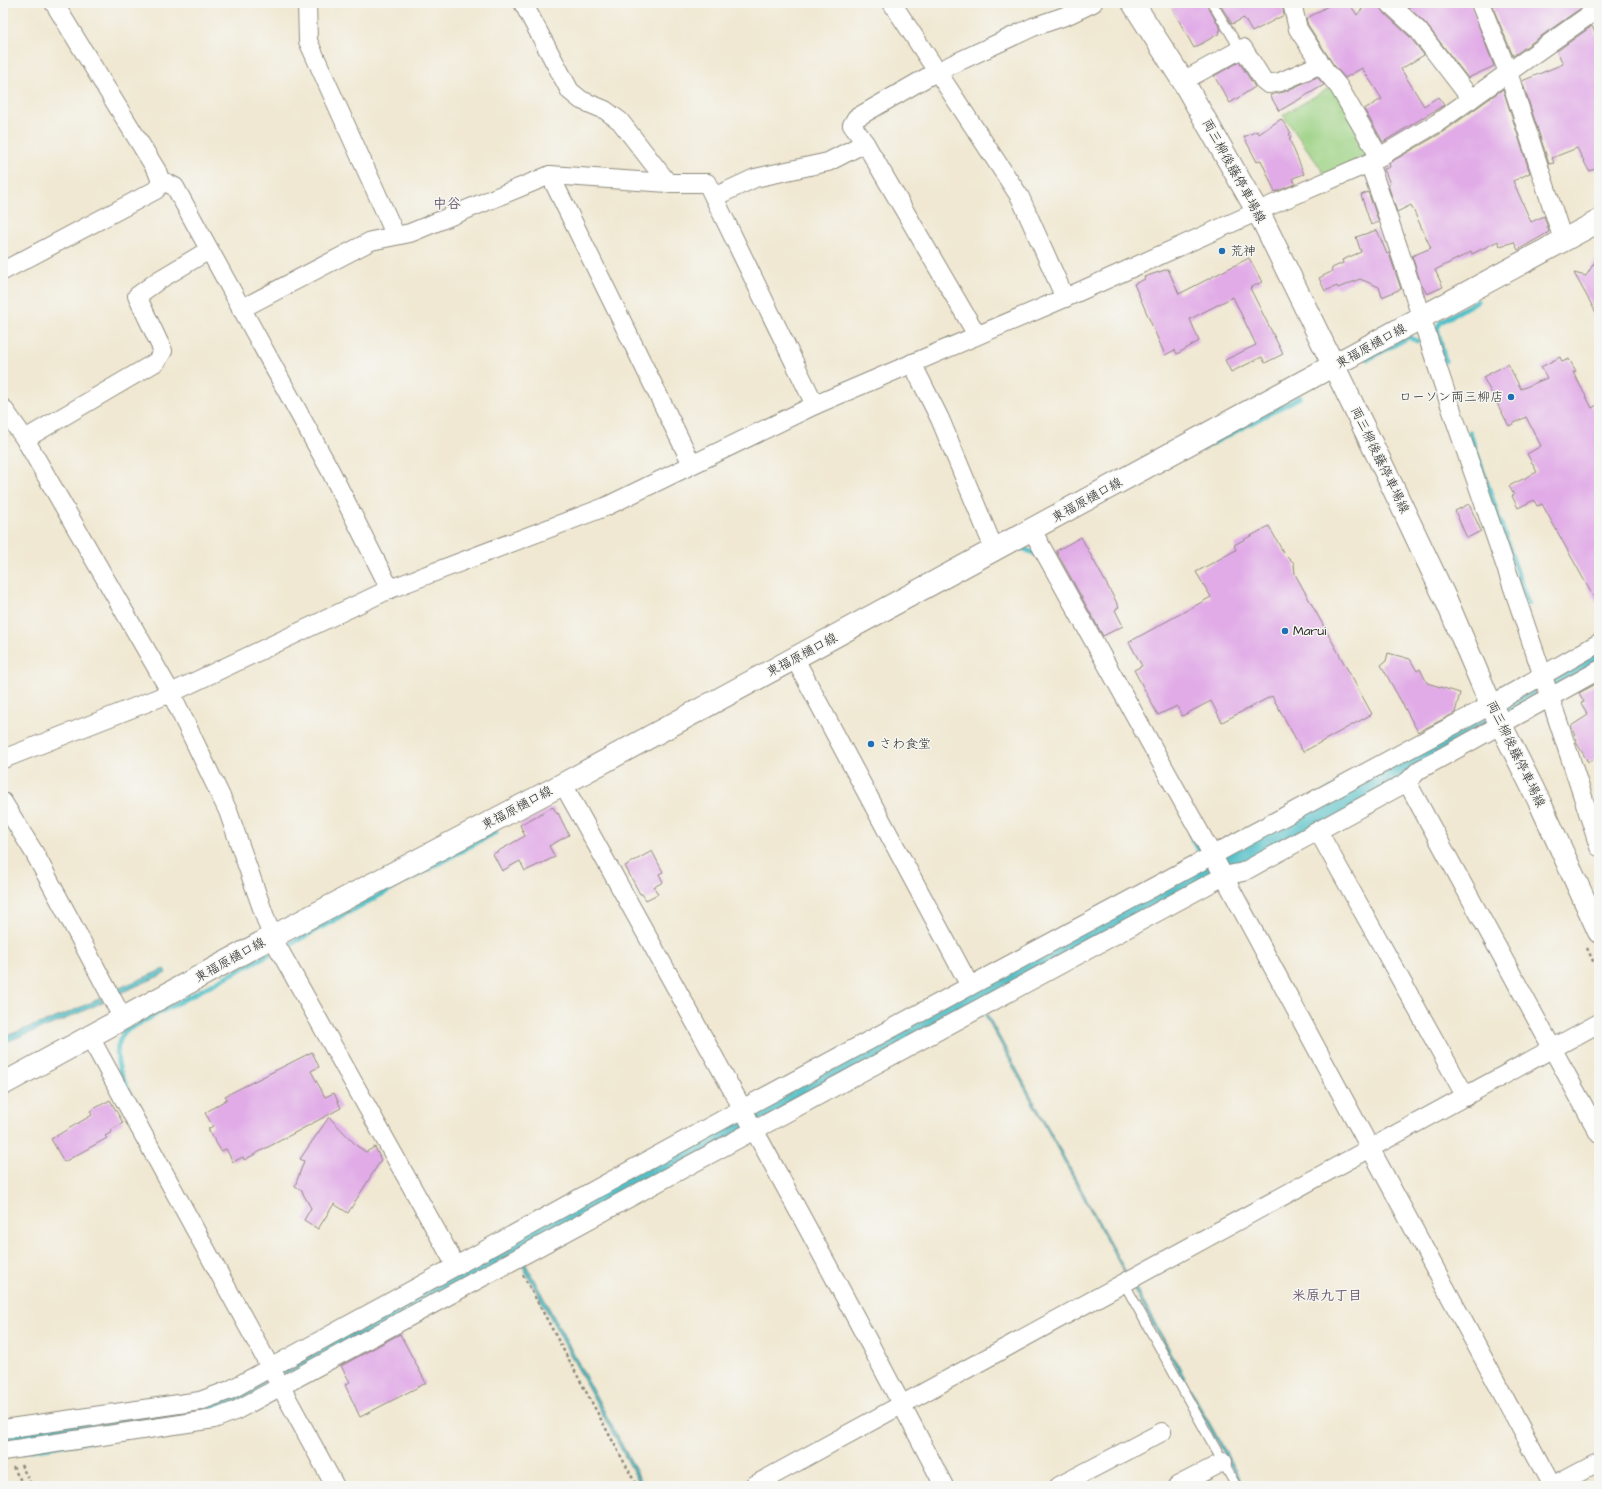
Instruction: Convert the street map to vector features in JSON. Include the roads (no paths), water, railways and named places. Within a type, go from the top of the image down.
[{"type":"main road","name":"両三柳後藤停車場線","points":[[1133,3],[1183,81],[1258,212],[1381,460],[1448,602],[1496,715],[1596,920]]},
{"type":"main road","name":"東福原樋口線","points":[[3,1084],[272,937],[563,784],[995,551],[1563,240],[1599,222]]},
{"type":"street","points":[[54,3],[157,171],[161,182]]},
{"type":"street","points":[[307,3],[308,40],[395,234]]},
{"type":"street","points":[[523,3],[570,91],[581,100],[605,110],[620,121],[668,183]]},
{"type":"street","points":[[892,3],[936,72],[1020,197],[1065,298]]},
{"type":"street","points":[[977,335],[865,143],[852,125],[856,118],[936,72],[1033,27],[1068,15],[1093,3]]},
{"type":"street","points":[[1292,3],[1298,29],[1321,64],[1339,87],[1374,161],[1421,319],[1547,685],[1599,847]]},
{"type":"street","points":[[1389,3],[1418,30],[1470,99]]},
{"type":"street","points":[[1480,3],[1508,72],[1563,240]]},
{"type":"street","points":[[3,759],[171,693],[390,589],[605,507],[815,404],[1065,298],[1374,161],[1437,123],[1599,8]]},
{"type":"street","points":[[1183,81],[1243,48],[1263,80],[1268,84],[1280,82],[1321,64]]},
{"type":"street","points":[[714,197],[755,178],[828,162],[865,143]]},
{"type":"street","points":[[550,175],[692,464]]},
{"type":"street","points":[[241,309],[371,240],[395,234],[410,233],[550,175],[668,183],[707,184],[815,404]]},
{"type":"street","points":[[161,182],[175,187],[330,470],[390,589]]},
{"type":"street","points":[[3,271],[156,190],[161,182]]},
{"type":"street","points":[[25,439],[156,362],[163,351],[137,296],[159,280],[209,250]]},
{"type":"street","points":[[912,363],[940,419],[995,551]]},
{"type":"street","points":[[3,408],[25,439],[171,693],[228,811],[272,937],[456,1266]]},
{"type":"street","points":[[1032,530],[1213,856],[1372,1148],[1552,1486],[1599,1461]]},
{"type":"street","points":[[3,1429],[200,1401],[230,1390],[970,986],[1213,856],[1496,715],[1547,685],[1599,643]]},
{"type":"street","points":[[795,658],[970,986]]},
{"type":"street","points":[[1547,685],[1599,670]]},
{"type":"street","points":[[9,1450],[214,1419],[237,1410],[1224,876],[1242,872],[1407,782],[1419,770],[1496,715]]},
{"type":"street","points":[[1407,782],[1554,1048],[1599,1134]]},
{"type":"street","points":[[563,784],[754,1130],[944,1486]]},
{"type":"street","points":[[3,802],[35,854],[123,1019]]},
{"type":"street","points":[[1318,831],[1466,1097]]},
{"type":"street","points":[[753,1486],[1599,1023]]},
{"type":"street","points":[[90,1037],[335,1486]]},
{"type":"street","points":[[1059,1486],[1162,1432]]},
{"type":"street","points":[[1177,1486],[1223,1462]]},
{"type":"lane","points":[[1212,3],[1234,41],[1237,51]]},
{"type":"lane","points":[[1124,1283],[1236,1486]]},
{"type":"water","points":[[164,969],[166,973],[118,994],[115,990]]},
{"type":"water","points":[[101,998],[103,1002],[61,1021],[3,1043],[3,1037],[61,1016]]},
{"type":"water","points":[[986,1012],[1127,1274],[1126,1276],[984,1013]]},
{"type":"water","points":[[524,1261],[644,1486],[641,1486],[521,1263]]},
{"type":"water","points":[[1133,1288],[1136,1288],[1244,1486],[1241,1486]]},
{"type":"waterway","points":[[1445,361],[1437,328],[1441,322],[1477,301]]},
{"type":"waterway","points":[[1368,359],[1409,337],[1417,341]]},
{"type":"waterway","points":[[1202,449],[1300,397]]},
{"type":"waterway","points":[[1470,433],[1528,604]]},
{"type":"waterway","points":[[1016,549],[1020,547],[1040,556]]},
{"type":"waterway","points":[[3,1441],[216,1409],[402,1310],[1212,870],[1599,657]]},
{"type":"waterway","points":[[292,943],[496,832]]},
{"type":"waterway","points":[[1191,835],[1200,852]]},
{"type":"waterway","points":[[147,1123],[122,1078],[119,1066],[117,1054],[119,1042],[125,1031],[269,954]]},
{"type":"place","name":"荒神","points":[[1222,251]]},
{"type":"place","name":"ローソン両三柳店","points":[[1511,397]]},
{"type":"place","name":"Marui","points":[[1285,631]]},
{"type":"place","name":"さわ食堂","points":[[871,744]]},
{"type":"district","name":"中谷","points":[[447,204]]},
{"type":"district","name":"米原九丁目","points":[[1327,1296]]}]
